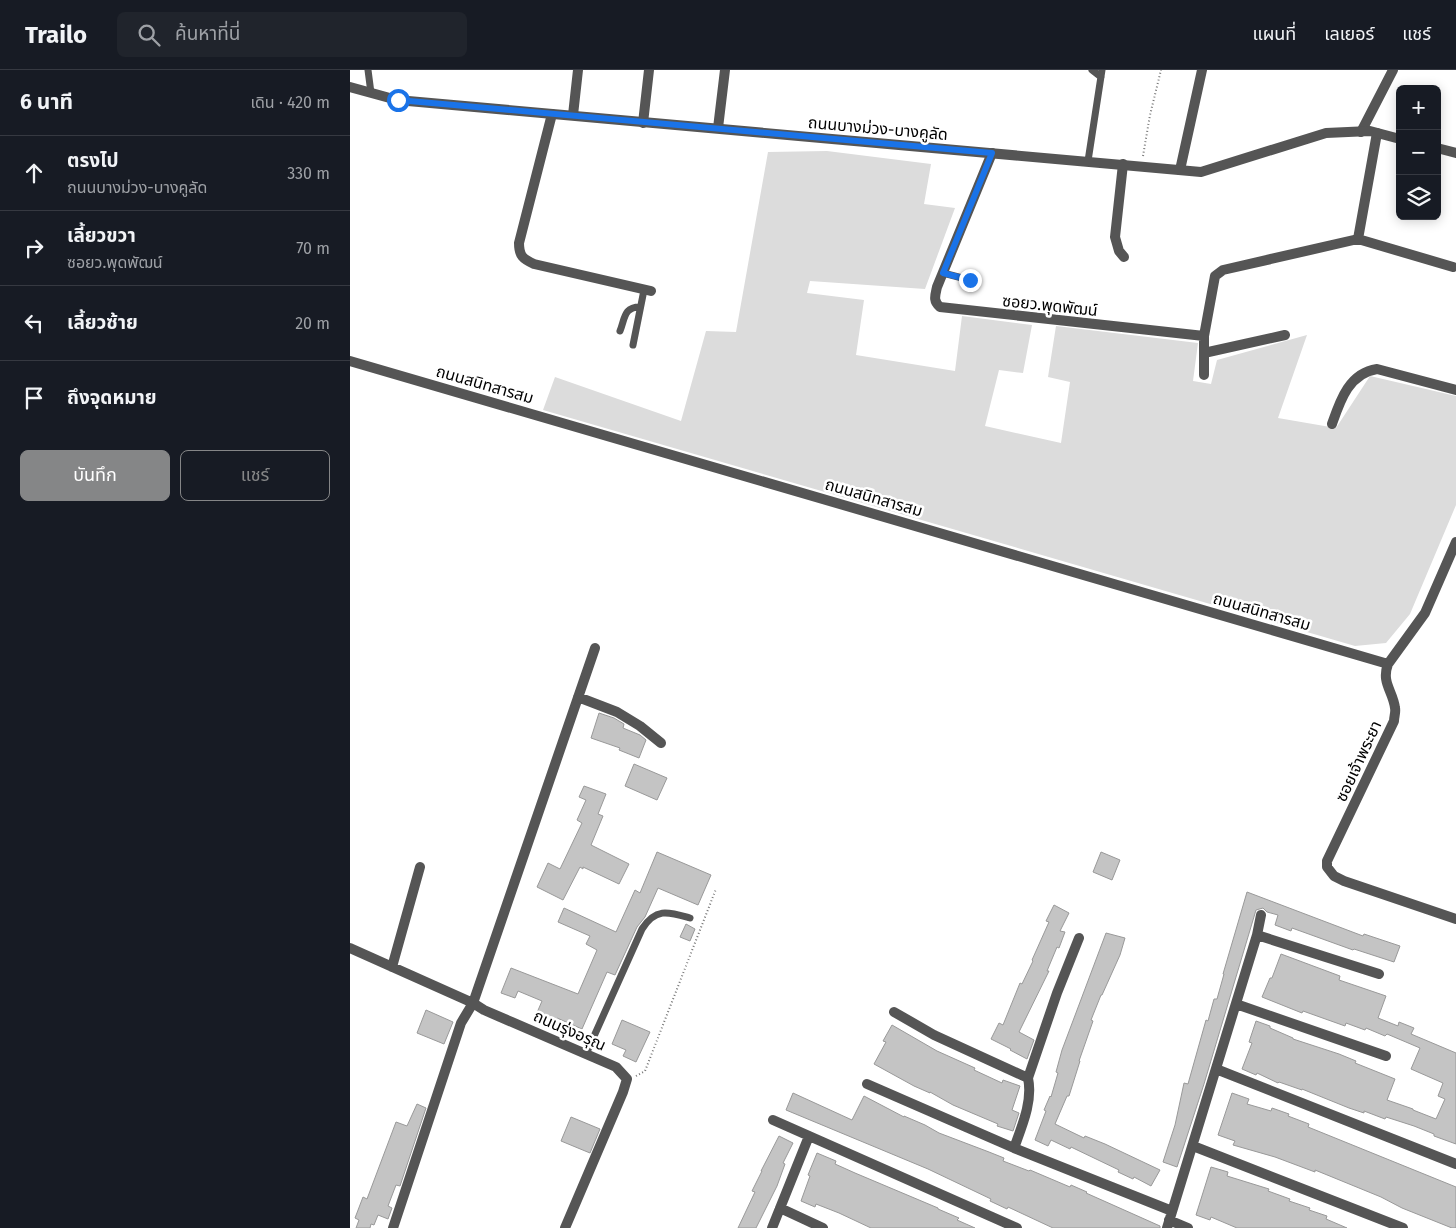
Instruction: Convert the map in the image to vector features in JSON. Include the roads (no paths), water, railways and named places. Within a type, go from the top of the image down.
[{"type":"street","points":[[573,115],[578,70]]},
{"type":"street","points":[[643,123],[649,70]]},
{"type":"street","points":[[718,128],[725,70]]},
{"type":"street","points":[[1180,170],[1202,70]]},
{"type":"street","points":[[1361,132],[1393,70]]},
{"type":"street","name":"ถนนบางม่วง-บางคูลัด","points":[[350,87],[398,100],[1201,172],[1326,133],[1361,132],[1396,137]]},
{"type":"street","points":[[552,114],[519,243],[520,255],[525,260],[534,264],[647,290]]},
{"type":"street","points":[[1358,239],[1377,133]]},
{"type":"street","points":[[1441,149],[1456,153]]},
{"type":"street","name":"ซอยว.พุดพัฒน์","points":[[992,153],[943,273],[934,297],[935,303],[940,307],[1204,336]]},
{"type":"street","points":[[1124,164],[1115,237],[1119,251],[1124,256]]},
{"type":"street","points":[[1204,374],[1204,336],[1215,276],[1223,270],[1358,239],[1453,266]]},
{"type":"street","points":[[1204,353],[1285,335]]},
{"type":"street","name":"ถนนสนิทสารสม","points":[[350,361],[1388,664]]},
{"type":"street","points":[[1332,424],[1340,401],[1348,386],[1369,370],[1377,369],[1456,390]]},
{"type":"street","points":[[1388,664],[1425,613],[1456,542]]},
{"type":"street","points":[[393,1228],[461,1023],[473,1002],[595,648]]},
{"type":"street","name":"ซอยเจ้าพระยา","points":[[1388,664],[1385,671],[1386,681],[1396,709],[1394,721],[1327,861],[1327,867],[1334,876],[1344,881],[1456,919]]},
{"type":"street","points":[[578,697],[617,712],[640,726],[661,743]]},
{"type":"street","points":[[392,967],[420,867]]},
{"type":"street","points":[[1169,1220],[1257,935],[1261,915]]},
{"type":"street","points":[[1257,935],[1379,974]]},
{"type":"street","points":[[1014,1148],[1028,1105],[1030,1084],[1028,1078],[1057,993],[1079,938]]},
{"type":"street","name":"ถนนรุ่งอรุณ","points":[[350,948],[473,1002],[484,1010],[616,1067],[624,1074],[627,1079],[623,1092],[566,1228]]},
{"type":"street","points":[[1236,1004],[1386,1056]]},
{"type":"street","points":[[894,1012],[934,1035],[1028,1078]]},
{"type":"street","points":[[1216,1069],[1456,1164]]},
{"type":"street","points":[[867,1084],[1014,1148],[1188,1228]]},
{"type":"street","points":[[773,1120],[1016,1228]]},
{"type":"street","points":[[772,1228],[810,1136]]},
{"type":"street","points":[[1193,1146],[1403,1228]]},
{"type":"street","points":[[780,1208],[823,1228]]},
{"type":"lane","points":[[368,70],[372,93]]},
{"type":"lane","points":[[1088,161],[1102,73],[1092,70]]},
{"type":"lane","points":[[943,273],[970,280]]},
{"type":"lane","points":[[633,345],[640,307],[647,290]]},
{"type":"lane","points":[[620,331],[628,310],[632,307],[640,307]]},
{"type":"lane","points":[[586,1054],[642,929],[648,920],[657,914],[668,911],[690,918]]}]
